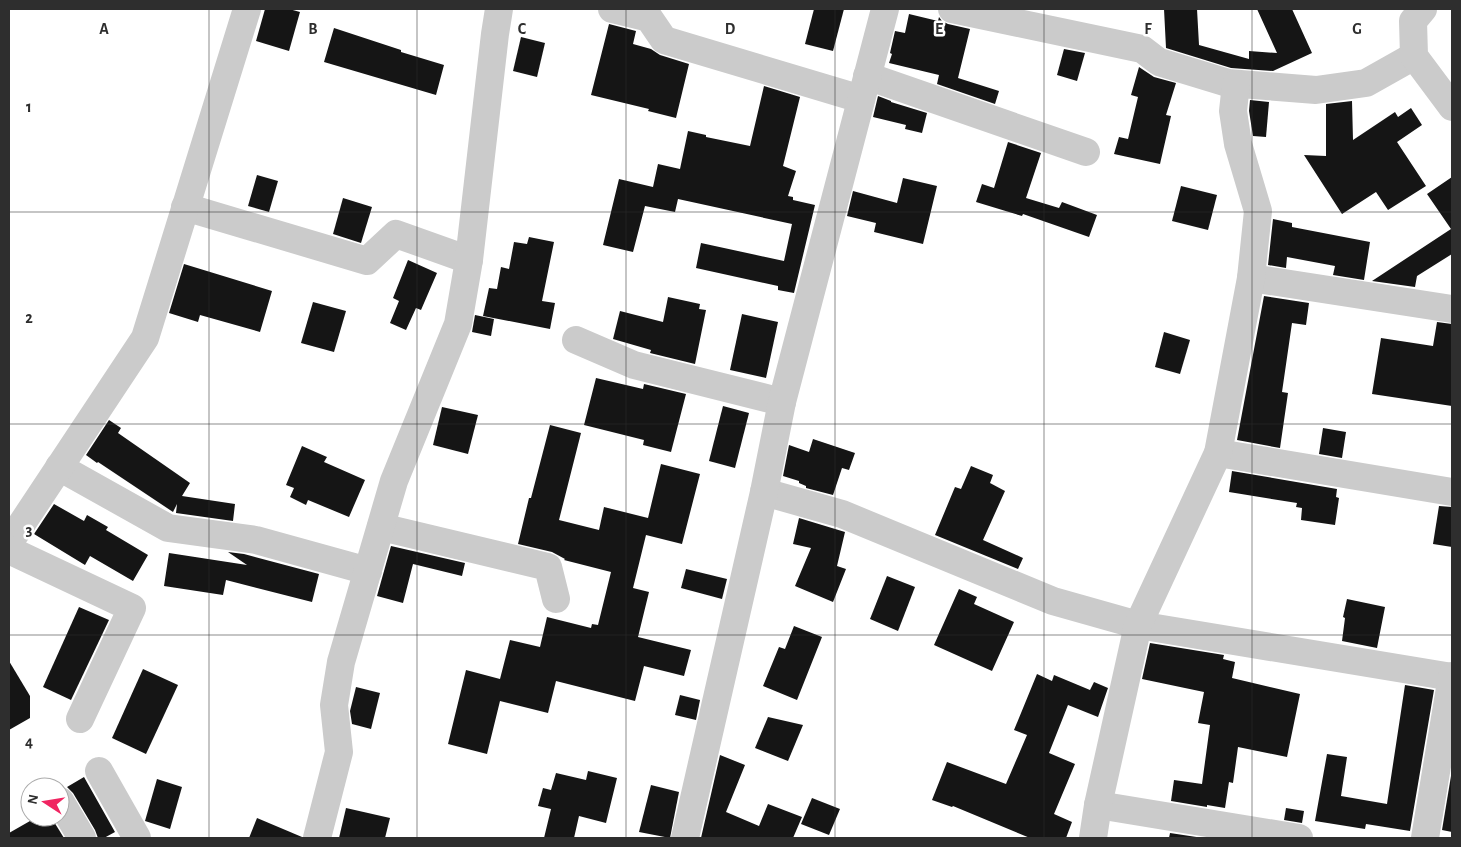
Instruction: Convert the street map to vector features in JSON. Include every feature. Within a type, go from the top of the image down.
[{"type":"street","points":[[9,543],[145,338],[247,9]]},
{"type":"street","points":[[317,838],[339,752],[334,705],[341,662],[394,481],[458,324],[468,260],[499,9]]},
{"type":"street","points":[[612,9],[649,18],[664,40],[864,87],[1086,152]]},
{"type":"street","points":[[686,838],[764,492],[782,402],[885,9]]},
{"type":"street","points":[[952,9],[1142,49],[1159,62],[1236,84],[1316,90],[1366,83],[1414,56]]},
{"type":"street","points":[[1423,9],[1413,21],[1414,56],[1452,107]]},
{"type":"street","points":[[1093,838],[1098,805],[1138,625],[1218,453],[1251,278],[1258,211],[1238,144],[1233,110],[1236,84]]},
{"type":"street","points":[[185,207],[367,261],[396,234],[468,260]]},
{"type":"street","points":[[1251,278],[1452,309]]},
{"type":"street","points":[[576,340],[634,365],[782,402]]},
{"type":"street","points":[[1218,453],[1452,492]]},
{"type":"street","points":[[60,467],[168,528],[256,540],[368,571]]},
{"type":"street","points":[[764,492],[842,514],[1053,601],[1138,625],[1452,676],[1425,838]]},
{"type":"street","points":[[381,527],[548,567],[556,599]]},
{"type":"street","points":[[9,550],[132,608],[80,719]]},
{"type":"street","points":[[99,771],[137,838]]},
{"type":"street","points":[[1098,805],[1299,838]]},
{"type":"street","points":[[70,818],[82,838]]},
{"type":"building","points":[[265,9],[289,9],[300,12],[289,51],[256,41]]},
{"type":"building","points":[[814,9],[844,9],[833,51],[805,44]]},
{"type":"building","points":[[1164,9],[1197,9],[1199,45],[1249,59],[1249,51],[1277,53],[1257,9],[1292,9],[1312,53],[1273,71],[1231,68],[1166,48]]},
{"type":"building","points":[[909,14],[938,21],[939,17],[948,24],[970,29],[958,78],[999,91],[995,104],[937,84],[939,75],[889,63],[895,31],[905,33]]},
{"type":"building","points":[[609,24],[636,31],[633,44],[689,64],[676,118],[648,111],[649,109],[591,95]]},
{"type":"building","points":[[334,28],[444,65],[436,95],[324,62]]},
{"type":"building","points":[[521,37],[545,43],[537,77],[513,71]]},
{"type":"building","points":[[1064,49],[1085,53],[1077,81],[1057,75]]},
{"type":"building","points":[[1139,67],[1154,77],[1176,83],[1166,115],[1171,116],[1160,164],[1114,154],[1119,137],[1128,139],[1138,97],[1131,95]]},
{"type":"building","points":[[764,86],[800,97],[783,166],[796,171],[788,196],[793,197],[793,200],[815,205],[794,293],[778,290],[778,286],[696,268],[701,243],[784,261],[792,224],[678,199],[675,212],[645,206],[633,252],[603,245],[619,179],[653,187],[658,164],[680,169],[688,131],[706,135],[706,137],[750,146]]},
{"type":"building","points":[[878,96],[927,113],[922,133],[905,129],[906,125],[873,117]]},
{"type":"building","points":[[1250,100],[1269,102],[1266,137],[1253,136],[1249,111]]},
{"type":"building","points":[[1352,101],[1353,140],[1395,112],[1398,117],[1411,108],[1422,125],[1397,142],[1426,186],[1388,210],[1376,192],[1342,214],[1304,155],[1326,156],[1326,104]]},
{"type":"building","points":[[1008,142],[1041,153],[1026,198],[1059,208],[1062,202],[1097,215],[1089,237],[1023,214],[1022,216],[976,202],[982,184],[994,188]]},
{"type":"building","points":[[257,175],[278,181],[269,212],[248,206]]},
{"type":"building","points":[[1452,177],[1452,254],[1417,276],[1415,287],[1372,281],[1451,229],[1427,194]]},
{"type":"building","points":[[903,178],[937,186],[923,244],[874,232],[876,223],[847,216],[853,191],[897,203]]},
{"type":"building","points":[[1181,186],[1217,195],[1208,230],[1172,221]]},
{"type":"building","points":[[343,198],[372,207],[361,243],[333,234]]},
{"type":"building","points":[[1273,219],[1292,223],[1292,227],[1370,242],[1364,280],[1333,275],[1335,266],[1287,257],[1286,268],[1268,265]]},
{"type":"building","points":[[529,237],[554,242],[542,301],[555,303],[550,329],[483,316],[489,288],[497,289],[501,267],[509,269],[514,242],[527,244]]},
{"type":"building","points":[[408,260],[437,273],[421,310],[416,308],[406,330],[390,323],[399,301],[393,298]]},
{"type":"building","points":[[184,264],[272,291],[260,332],[200,315],[198,322],[169,313]]},
{"type":"building","points":[[1264,296],[1309,303],[1306,325],[1292,323],[1282,392],[1288,393],[1280,448],[1237,440]]},
{"type":"building","points":[[668,297],[700,304],[699,309],[706,310],[695,364],[650,353],[651,350],[613,339],[620,311],[663,322]]},
{"type":"building","points":[[313,302],[346,311],[334,352],[301,343]]},
{"type":"building","points":[[742,314],[778,322],[766,378],[730,370]]},
{"type":"building","points":[[475,315],[494,319],[491,336],[472,332]]},
{"type":"building","points":[[1437,322],[1452,324],[1452,406],[1372,394],[1381,338],[1433,346]]},
{"type":"building","points":[[1164,332],[1190,340],[1180,374],[1155,367]]},
{"type":"building","points":[[596,378],[643,389],[644,384],[686,394],[671,452],[643,445],[644,440],[584,425]]},
{"type":"building","points":[[723,406],[749,413],[735,468],[709,461]]},
{"type":"building","points":[[442,407],[478,415],[468,454],[433,445]]},
{"type":"building","points":[[109,420],[121,428],[118,433],[190,483],[182,496],[235,504],[233,521],[176,513],[177,504],[173,512],[86,455]]},
{"type":"building","points":[[550,425],[581,433],[559,520],[599,530],[604,507],[648,518],[661,464],[700,474],[682,544],[646,535],[633,588],[649,592],[638,637],[691,650],[684,676],[644,666],[635,701],[556,681],[548,713],[500,701],[487,754],[448,744],[466,670],[500,679],[510,640],[540,647],[547,617],[591,628],[592,624],[598,625],[611,572],[564,560],[552,552],[518,544]]},
{"type":"building","points":[[1323,428],[1346,432],[1342,458],[1319,454]]},
{"type":"building","points":[[813,439],[855,453],[849,470],[842,468],[833,495],[806,488],[799,481],[783,476],[789,445],[809,452]]},
{"type":"building","points":[[302,446],[327,457],[324,462],[365,480],[349,517],[308,500],[306,505],[290,497],[294,488],[286,485]]},
{"type":"building","points":[[971,466],[993,475],[990,483],[1005,491],[983,540],[1023,558],[1018,569],[935,535],[955,487],[961,489]]},
{"type":"building","points":[[1232,471],[1337,489],[1336,497],[1339,498],[1335,525],[1301,520],[1302,508],[1296,507],[1297,503],[1229,492]]},
{"type":"building","points":[[54,504],[84,521],[87,515],[108,527],[106,530],[148,555],[133,581],[90,556],[85,565],[34,534]]},
{"type":"building","points":[[1439,506],[1452,507],[1452,547],[1433,544]]},
{"type":"building","points":[[799,518],[845,532],[837,566],[846,569],[833,602],[795,586],[811,548],[793,544]]},
{"type":"building","points":[[391,546],[465,563],[462,576],[413,564],[403,603],[377,596]]},
{"type":"building","points":[[228,552],[244,554],[319,574],[312,602],[226,580],[223,595],[164,586],[169,553],[247,565]]},
{"type":"building","points":[[686,569],[727,579],[722,599],[681,588]]},
{"type":"building","points":[[887,576],[915,587],[898,631],[870,619]]},
{"type":"building","points":[[959,589],[977,597],[974,604],[1014,622],[992,671],[934,645]]},
{"type":"building","points":[[1347,599],[1385,607],[1377,648],[1342,641],[1345,618],[1343,617]]},
{"type":"building","points":[[79,607],[109,620],[71,700],[43,687]]},
{"type":"building","points":[[794,626],[822,637],[797,700],[763,686],[779,647],[785,649]]},
{"type":"building","points":[[1150,643],[1224,655],[1223,659],[1235,662],[1232,678],[1300,694],[1287,757],[1238,747],[1233,783],[1229,782],[1225,808],[1171,801],[1174,780],[1202,784],[1210,725],[1198,723],[1204,692],[1142,679]]},
{"type":"building","points":[[9,661],[30,696],[30,718],[9,730]]},
{"type":"building","points":[[143,669],[178,685],[146,754],[112,738]]},
{"type":"building","points":[[1037,674],[1052,681],[1054,675],[1090,690],[1094,682],[1108,688],[1098,717],[1068,705],[1049,753],[1075,764],[1054,814],[1072,822],[1066,838],[1030,838],[953,806],[932,800],[947,762],[1006,784],[1027,735],[1014,730]]},
{"type":"building","points":[[1405,685],[1434,690],[1410,831],[1366,824],[1365,829],[1315,821],[1327,754],[1347,757],[1341,796],[1387,804]]},
{"type":"building","points":[[356,687],[380,693],[371,729],[352,724],[350,711]]},
{"type":"building","points":[[680,695],[700,700],[696,720],[675,715]]},
{"type":"building","points":[[768,717],[803,725],[788,761],[755,748]]},
{"type":"building","points":[[720,755],[745,765],[726,812],[759,826],[768,804],[802,817],[793,838],[701,838]]},
{"type":"building","points":[[1452,770],[1452,832],[1442,830]]},
{"type":"building","points":[[588,771],[617,778],[606,823],[579,816],[574,838],[544,838],[551,809],[538,806],[543,788],[551,790],[556,773],[586,780]]},
{"type":"building","points":[[84,777],[115,832],[104,838],[98,838],[70,790],[70,785]]},
{"type":"building","points":[[157,779],[182,787],[170,829],[145,821]]},
{"type":"building","points":[[651,785],[679,792],[670,838],[639,832]]},
{"type":"building","points":[[812,798],[840,809],[829,835],[801,824]]},
{"type":"building","points":[[346,808],[390,818],[385,838],[339,838]]},
{"type":"building","points":[[1286,808],[1304,811],[1302,823],[1284,820]]},
{"type":"building","points":[[257,818],[302,837],[302,838],[249,838]]},
{"type":"building","points":[[20,827],[57,827],[64,838],[9,838],[9,833]]},
{"type":"building","points":[[1170,833],[1203,838],[1169,838]]}]
